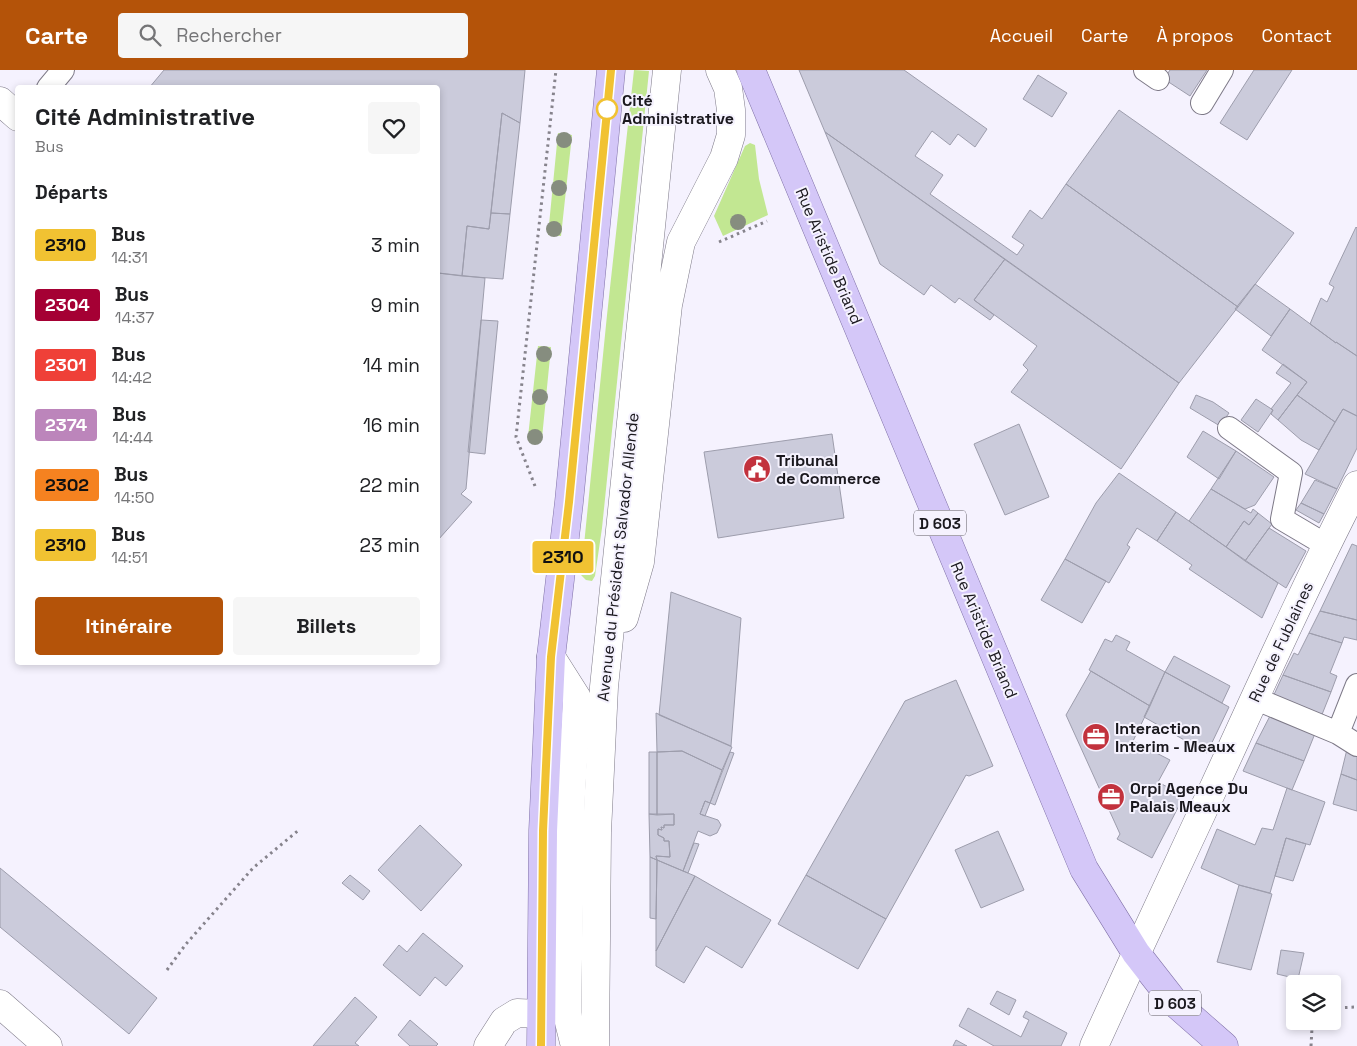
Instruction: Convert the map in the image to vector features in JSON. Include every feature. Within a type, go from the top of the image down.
[{"type":"main road","points":[[540,1046],[543,831],[551,657],[569,502],[611,70]]},
{"type":"main road","name":"Avenue du Président Salvador Allende","points":[[595,1046],[597,832],[604,686],[667,70]]},
{"type":"main road","points":[[604,686],[640,562],[668,305],[681,242],[724,158],[731,135],[731,110],[728,88],[720,70]]},
{"type":"main road","name":"Rue Aristide Briand","points":[[751,70],[1084,869],[1136,953],[1175,1003],[1224,1046]]},
{"type":"main road","points":[[0,101],[15,114]]},
{"type":"main road","name":"Rue de Fublaines","points":[[1094,1046],[1254,698],[1357,484]]},
{"type":"main road","points":[[551,657],[577,698],[571,794],[568,1014],[575,1046]]},
{"type":"main road","points":[[546,763],[571,794]]},
{"type":"main road","points":[[0,1004],[48,1046]]},
{"type":"main road","points":[[488,1046],[504,1022],[517,1013],[541,1014]]},
{"type":"lane","points":[[50,85],[63,70]]},
{"type":"lane","points":[[1202,103],[1222,70]]},
{"type":"lane","points":[[1229,428],[1291,473],[1282,519],[1326,545]]},
{"type":"lane","points":[[1338,733],[1357,685]]},
{"type":"lane","points":[[1254,698],[1338,733],[1357,745]]},
{"type":"path","points":[[534,496],[535,486],[516,437],[556,70]]},
{"type":"path","points":[[714,244],[767,221]]},
{"type":"path","points":[[167,970],[186,944],[253,868],[300,829]]},
{"type":"path","points":[[1341,1008],[1357,1007]]},
{"type":"path","points":[[1311,1046],[1312,1030]]},
{"type":"green space","points":[[634,70],[649,71],[602,528],[595,576],[592,581],[586,580],[581,575]]},
{"type":"green space","points":[[558,133],[572,135],[561,236],[548,235]]},
{"type":"green space","points":[[750,143],[755,145],[759,179],[768,215],[723,236],[714,216],[745,146]]},
{"type":"green space","points":[[538,346],[551,347],[542,438],[528,437]]},
{"type":"building","points":[[164,70],[525,70],[520,123],[502,113],[489,229],[467,226],[462,276],[440,273],[440,85],[152,85]]},
{"type":"building","points":[[799,70],[904,70],[987,129],[975,147],[958,134],[950,145],[932,131],[915,156],[943,175],[930,194],[1017,255],[1024,245],[1012,237],[1030,210],[1042,219],[1066,184],[1238,307],[1179,383],[825,132]]},
{"type":"building","points":[[1170,70],[1207,70],[1190,96],[1164,79]]},
{"type":"building","points":[[1254,70],[1292,70],[1247,140],[1220,123]]},
{"type":"building","points":[[1038,75],[1067,93],[1052,117],[1023,99]]},
{"type":"building","points":[[1119,110],[1294,233],[1238,307],[1066,184]]},
{"type":"building","points":[[502,113],[520,123],[510,214],[491,213]]},
{"type":"building","points":[[825,132],[1005,259],[974,300],[994,315],[990,320],[959,298],[955,303],[931,285],[924,295],[880,264]]},
{"type":"building","points":[[491,213],[510,214],[503,279],[462,276],[467,226],[489,229]]},
{"type":"building","points":[[1356,227],[1357,356],[1310,324],[1321,298],[1327,302],[1334,287],[1329,284]]},
{"type":"building","points":[[1005,259],[1179,383],[1121,469],[1011,392],[1028,370],[1023,365],[1037,346],[974,300]]},
{"type":"building","points":[[440,273],[485,278],[466,489],[461,494],[472,502],[440,538]]},
{"type":"building","points":[[1255,284],[1290,309],[1271,336],[1235,309]]},
{"type":"building","points":[[1290,309],[1357,356],[1357,416],[1343,409],[1335,422],[1297,395],[1307,382],[1262,350]]},
{"type":"building","points":[[481,320],[498,321],[485,454],[468,452]]},
{"type":"building","points":[[1283,364],[1307,382],[1278,420],[1271,414],[1273,410],[1271,409],[1291,383],[1276,373]]},
{"type":"building","points":[[1196,395],[1213,402],[1229,413],[1220,426],[1190,408]]},
{"type":"building","points":[[1297,395],[1335,422],[1319,450],[1301,440],[1278,420]]},
{"type":"building","points":[[1256,399],[1273,410],[1258,432],[1241,420]]},
{"type":"building","points":[[1343,409],[1357,416],[1357,448],[1337,489],[1305,474]]},
{"type":"building","points":[[1019,424],[1049,497],[1005,515],[974,444]]},
{"type":"building","points":[[1203,431],[1236,451],[1219,479],[1187,457]]},
{"type":"building","points":[[832,434],[844,518],[718,538],[704,452]]},
{"type":"building","points":[[1236,451],[1274,477],[1255,505],[1245,509],[1211,489]]},
{"type":"building","points":[[1119,473],[1176,512],[1157,541],[1137,528],[1127,545],[1130,547],[1109,583],[1065,559],[1096,503]]},
{"type":"building","points":[[1315,480],[1337,489],[1324,514],[1301,503]]},
{"type":"building","points":[[1211,489],[1251,513],[1253,509],[1258,513],[1249,525],[1244,521],[1226,547],[1189,521]]},
{"type":"building","points":[[1301,503],[1324,514],[1319,523],[1296,510]]},
{"type":"building","points":[[1176,512],[1278,583],[1262,618],[1189,569],[1192,565],[1157,541]]},
{"type":"building","points":[[1258,513],[1272,524],[1245,561],[1226,547],[1244,521],[1249,525]]},
{"type":"building","points":[[1269,528],[1306,551],[1286,588],[1245,561]]},
{"type":"building","points":[[1352,544],[1357,546],[1357,620],[1320,611]]},
{"type":"building","points":[[1065,559],[1106,581],[1082,623],[1041,600]]},
{"type":"building","points":[[671,592],[741,618],[731,746],[659,715]]},
{"type":"building","points":[[1320,611],[1357,620],[1357,640],[1344,637],[1342,643],[1309,633]]},
{"type":"building","points":[[1309,633],[1342,643],[1330,673],[1337,676],[1331,692],[1283,675],[1294,653],[1298,655]]},
{"type":"building","points":[[1116,635],[1130,642],[1126,650],[1165,672],[1150,706],[1089,670],[1105,639],[1112,642]]},
{"type":"building","points":[[1174,656],[1230,686],[1222,703],[1165,672]]},
{"type":"building","points":[[1091,671],[1150,706],[1133,741],[1170,760],[1158,782],[1184,796],[1152,858],[1117,839],[1120,834],[1066,715]]},
{"type":"building","points":[[1165,672],[1229,707],[1207,753],[1144,717]]},
{"type":"building","points":[[1283,675],[1331,692],[1321,717],[1272,699]]},
{"type":"building","points":[[956,680],[993,766],[969,776],[966,775],[886,919],[806,875],[905,701]]},
{"type":"building","points":[[656,713],[732,747],[722,770],[682,751],[657,752]]},
{"type":"building","points":[[1271,714],[1316,731],[1304,761],[1256,743]]},
{"type":"building","points":[[1256,743],[1304,761],[1292,790],[1243,771]]},
{"type":"building","points":[[1348,745],[1357,750],[1357,780],[1341,774]]},
{"type":"building","points":[[682,751],[722,770],[710,803],[705,801],[700,814],[718,820],[721,825],[717,833],[710,836],[698,831],[683,871],[657,860],[656,856],[670,857],[669,841],[664,841],[664,838],[658,835],[658,829],[662,830],[661,827],[664,828],[664,825],[674,825],[674,814],[657,815],[657,752]]},
{"type":"building","points":[[649,752],[657,752],[657,815],[649,814]]},
{"type":"building","points":[[730,752],[734,753],[715,805],[710,803]]},
{"type":"building","points":[[1341,774],[1357,780],[1357,811],[1333,804]]},
{"type":"building","points":[[1287,788],[1325,802],[1310,845],[1286,838],[1270,893],[1239,885],[1201,868],[1217,829],[1255,845],[1262,828],[1273,830]]},
{"type":"building","points":[[705,801],[710,803],[705,816],[700,814]]},
{"type":"building","points":[[649,814],[674,814],[674,825],[664,825],[664,828],[661,827],[662,830],[658,829],[658,835],[664,838],[664,841],[669,841],[670,857],[656,856],[657,860],[650,857]]},
{"type":"building","points":[[420,825],[462,865],[421,911],[378,870]]},
{"type":"building","points":[[998,831],[1024,890],[981,908],[955,850]]},
{"type":"building","points":[[1286,838],[1306,844],[1293,881],[1275,876]]},
{"type":"building","points":[[694,843],[699,844],[688,873],[683,871]]},
{"type":"building","points":[[650,857],[657,860],[656,919],[650,918]]},
{"type":"building","points":[[657,860],[695,876],[656,951],[656,919]]},
{"type":"building","points":[[0,868],[157,998],[129,1034],[0,927]]},
{"type":"building","points":[[350,875],[370,891],[363,900],[342,883]]},
{"type":"building","points":[[806,875],[886,919],[858,969],[778,924]]},
{"type":"building","points":[[695,876],[771,920],[742,968],[706,946],[684,983],[656,966],[656,951]]},
{"type":"building","points":[[1239,885],[1272,894],[1251,970],[1217,962]]},
{"type":"building","points":[[423,933],[463,966],[446,986],[435,977],[420,996],[383,965],[399,945],[407,952]]},
{"type":"building","points":[[1281,950],[1304,953],[1299,975],[1286,976],[1277,974]]},
{"type":"building","points":[[997,991],[1016,1000],[1009,1015],[990,1004]]},
{"type":"building","points":[[355,997],[377,1017],[355,1043],[359,1046],[313,1046]]},
{"type":"building","points":[[968,1008],[1021,1037],[1029,1020],[1023,1017],[1026,1011],[1067,1033],[1061,1046],[994,1046],[959,1026]]},
{"type":"building","points":[[410,1020],[438,1044],[436,1046],[410,1046],[398,1035]]},
{"type":"building","points":[[956,1040],[967,1046],[953,1046]]},
{"type":"bus line","name":"2310","points":[[541,1046],[543,831],[551,657],[569,502],[611,70]]},
{"type":"place","name":"Cité Administrative","points":[[607,109]]},
{"type":"place","name":"Tribunal de Commerce","points":[[757,469]]},
{"type":"place","name":"Interaction Interim - Meaux","points":[[1096,737]]},
{"type":"place","name":"Orpi Agence Du Palais Meaux","points":[[1111,797]]}]
